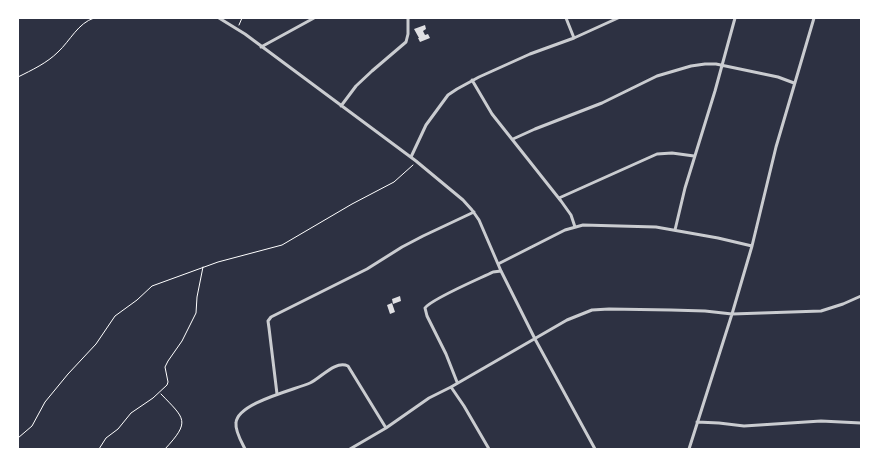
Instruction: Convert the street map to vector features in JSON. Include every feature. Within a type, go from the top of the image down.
[{"type":"street","points":[[220,18],[262,47],[411,157],[463,200],[474,212],[501,271],[535,338],[595,449]]},
{"type":"street","points":[[262,47],[314,18]]},
{"type":"street","points":[[341,106],[356,86],[406,42],[408,37],[408,18]]},
{"type":"street","points":[[566,18],[574,38]]},
{"type":"street","points":[[411,157],[426,125],[448,95],[472,80],[530,54],[574,38],[618,18]]},
{"type":"street","points":[[675,230],[694,156],[715,91],[735,18]]},
{"type":"street","points":[[689,449],[752,246],[776,147],[814,18]]},
{"type":"street","points":[[513,139],[602,103],[657,76],[705,64],[722,65],[760,73],[794,83]]},
{"type":"street","points":[[472,80],[492,114],[571,215],[575,227]]},
{"type":"street","points":[[558,198],[657,154],[672,153],[694,156]]},
{"type":"street","points":[[277,394],[268,321],[271,317],[366,269],[423,236],[474,212]]},
{"type":"street","points":[[498,264],[549,237],[575,227],[611,225],[656,227],[752,246]]},
{"type":"street","points":[[457,382],[446,354],[427,316],[426,308],[428,304],[439,298],[493,272],[501,271]]},
{"type":"street","points":[[350,449],[386,428],[429,398],[451,387],[457,382],[567,320],[585,312],[599,309],[705,311],[732,314],[821,311],[861,296]]},
{"type":"street","points":[[245,449],[236,429],[236,424],[238,416],[245,409],[277,394],[310,383],[338,365],[345,364],[348,366],[386,428]]},
{"type":"street","points":[[451,387],[489,449]]},
{"type":"street","points":[[698,422],[744,426],[821,422],[861,423]]},
{"type":"path","points":[[18,77],[53,57],[85,22],[94,18]]},
{"type":"path","points":[[238,30],[242,18]]},
{"type":"path","points":[[18,438],[32,426],[45,402],[68,374],[96,344],[115,316],[137,300],[152,286],[218,262],[282,245],[308,228],[394,182],[416,161]]},
{"type":"path","points":[[99,449],[106,438],[118,429],[131,413],[160,393],[168,382],[165,367],[182,341],[196,314],[197,297],[204,267]]},
{"type":"path","points":[[160,393],[179,412],[183,424],[175,438],[166,449]]},
{"type":"building","points":[[425,25],[426,29],[423,31],[425,35],[428,34],[430,38],[420,42],[414,29]]},
{"type":"building","points":[[400,296],[401,301],[393,304],[392,299]]},
{"type":"building","points":[[392,303],[395,312],[390,314],[387,305]]}]
